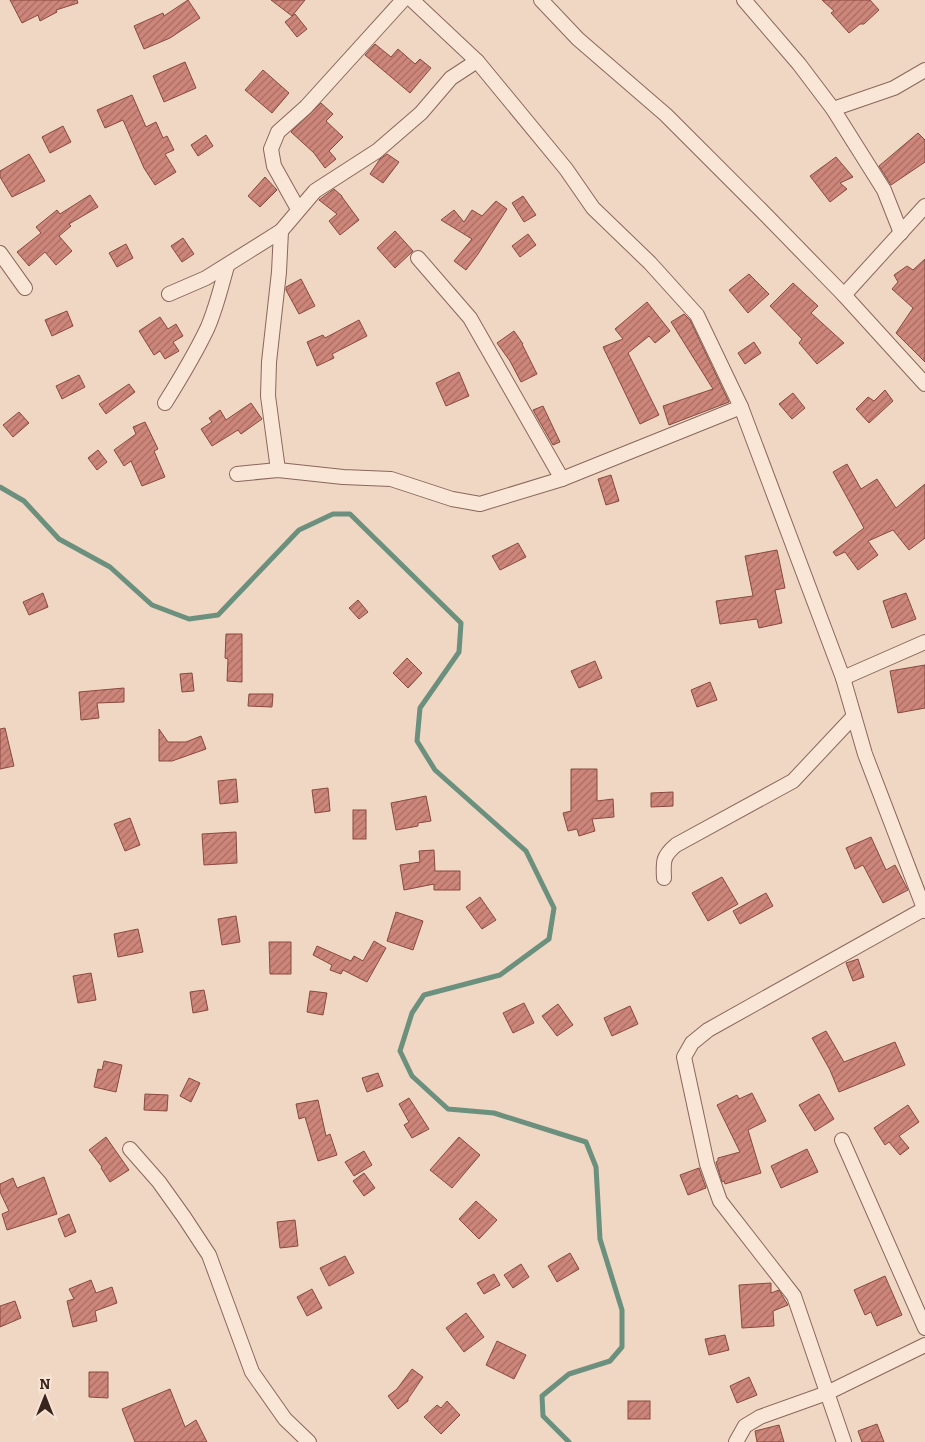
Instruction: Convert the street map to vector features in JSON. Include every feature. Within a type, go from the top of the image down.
[{"type":"street","points":[[298,209],[274,166],[271,149],[278,132],[306,107],[403,0]]},
{"type":"street","points":[[412,0],[477,61],[566,169],[593,208],[650,263],[697,315],[742,407],[843,678],[865,754],[925,910],[708,1030],[692,1043],[684,1057],[707,1164],[720,1201],[794,1296],[844,1442]]},
{"type":"street","points":[[541,0],[578,39],[666,115],[844,295],[925,384]]},
{"type":"street","points":[[744,0],[799,64],[833,109],[884,190],[901,233]]},
{"type":"street","points":[[169,294],[206,278],[281,231],[315,191],[377,151],[421,113],[451,78],[477,61]]},
{"type":"street","points":[[833,109],[894,88],[925,70]]},
{"type":"street","points":[[844,295],[925,206]]},
{"type":"street","points":[[278,470],[268,396],[269,362],[279,272],[281,231]]},
{"type":"street","points":[[0,254],[24,288]]},
{"type":"street","points":[[418,258],[470,318],[562,478]]},
{"type":"street","points":[[165,403],[186,369],[207,328],[226,266]]},
{"type":"street","points":[[237,474],[278,470],[343,477],[392,479],[452,499],[480,504],[562,478],[742,407]]},
{"type":"street","points":[[843,678],[925,643]]},
{"type":"street","points":[[664,878],[664,860],[667,852],[676,845],[793,782],[854,716]]},
{"type":"street","points":[[842,1140],[925,1328]]},
{"type":"street","points":[[130,1149],[160,1182],[209,1255],[252,1372],[285,1419],[309,1442]]},
{"type":"street","points":[[736,1442],[745,1426],[760,1417],[827,1393],[925,1344]]},
{"type":"building","points":[[10,0],[77,0],[78,3],[56,10],[57,12],[40,21],[38,15],[22,23]]},
{"type":"building","points":[[188,0],[200,18],[170,38],[144,49],[134,26],[163,13],[164,16]]},
{"type":"building","points":[[271,0],[305,0],[292,16]]},
{"type":"building","points":[[822,0],[870,0],[879,10],[864,24],[860,24],[849,33],[831,13],[834,11]]},
{"type":"building","points":[[295,14],[307,29],[297,37],[285,22]]},
{"type":"building","points":[[375,44],[391,57],[398,49],[415,64],[420,59],[431,68],[410,93],[365,55]]},
{"type":"building","points":[[185,62],[196,88],[164,102],[153,76]]},
{"type":"building","points":[[263,70],[289,93],[272,113],[245,90]]},
{"type":"building","points":[[132,95],[146,127],[156,122],[163,138],[167,136],[174,150],[165,154],[176,172],[155,185],[144,168],[123,120],[105,128],[97,110]]},
{"type":"building","points":[[321,103],[333,114],[326,121],[343,137],[329,151],[336,159],[325,168],[314,153],[291,132]]},
{"type":"building","points":[[63,126],[71,142],[50,153],[42,137]]},
{"type":"building","points":[[918,133],[925,140],[925,162],[891,185],[879,166]]},
{"type":"building","points":[[206,135],[213,146],[198,156],[191,145]]},
{"type":"building","points":[[29,154],[45,181],[12,197],[0,177],[0,171]]},
{"type":"building","points":[[387,154],[399,162],[383,183],[370,174],[380,159]]},
{"type":"building","points":[[836,157],[853,177],[840,183],[847,189],[830,202],[810,176]]},
{"type":"building","points":[[265,177],[277,190],[260,207],[248,196]]},
{"type":"building","points":[[334,189],[342,196],[359,220],[340,235],[329,221],[337,214],[319,200]]},
{"type":"building","points":[[90,195],[98,207],[69,224],[71,226],[59,236],[72,251],[56,265],[45,252],[29,266],[17,252],[41,233],[36,227],[57,210],[60,214]]},
{"type":"building","points":[[523,196],[536,215],[524,222],[512,203]]},
{"type":"building","points":[[496,201],[507,209],[466,270],[454,261],[472,239],[441,220],[454,210],[464,222],[472,210],[482,216]]},
{"type":"building","points":[[395,231],[413,251],[395,268],[377,248]]},
{"type":"building","points":[[528,234],[536,245],[520,257],[512,246]]},
{"type":"building","points":[[183,238],[194,254],[182,262],[171,246]]},
{"type":"building","points":[[126,244],[133,258],[117,267],[109,253]]},
{"type":"building","points":[[925,259],[925,362],[896,333],[913,308],[892,289],[898,282],[894,275],[907,266],[913,270]]},
{"type":"building","points":[[749,274],[769,294],[748,313],[729,290]]},
{"type":"building","points":[[301,279],[315,306],[299,314],[286,287]]},
{"type":"building","points":[[793,283],[818,306],[811,313],[844,343],[817,364],[799,343],[802,339],[770,306]]},
{"type":"building","points":[[647,302],[670,331],[655,343],[649,336],[628,353],[659,415],[640,424],[603,347],[623,339],[615,329]]},
{"type":"building","points":[[67,311],[73,326],[52,336],[45,320]]},
{"type":"building","points":[[684,314],[690,320],[729,402],[669,425],[663,406],[713,389],[671,322]]},
{"type":"building","points":[[160,317],[168,329],[176,324],[183,336],[173,342],[179,351],[165,359],[160,351],[154,355],[139,331]]},
{"type":"building","points":[[359,320],[367,336],[332,354],[334,358],[317,366],[307,342],[323,335],[325,338]]},
{"type":"building","points":[[514,331],[523,344],[537,374],[521,382],[510,361],[497,343]]},
{"type":"building","points":[[754,342],[761,353],[745,364],[738,353]]},
{"type":"building","points":[[459,372],[469,396],[446,406],[436,383]]},
{"type":"building","points":[[79,375],[85,387],[62,399],[56,386]]},
{"type":"building","points":[[129,384],[135,392],[106,414],[99,404]]},
{"type":"building","points":[[885,390],[893,401],[869,423],[856,409],[868,397],[874,401]]},
{"type":"building","points":[[793,393],[805,408],[792,419],[779,404]]},
{"type":"building","points":[[251,403],[262,419],[241,434],[238,430],[212,446],[201,429],[212,422],[209,418],[220,410],[226,420]]},
{"type":"building","points":[[543,406],[560,442],[553,445],[533,410]]},
{"type":"building","points":[[19,412],[29,423],[13,437],[3,425]]},
{"type":"building","points":[[145,422],[158,449],[154,451],[165,477],[142,486],[131,461],[124,466],[114,450],[136,434],[133,427]]},
{"type":"building","points":[[98,450],[107,462],[97,470],[88,458]]},
{"type":"building","points":[[847,464],[861,489],[877,479],[896,508],[925,484],[925,538],[909,550],[893,530],[868,541],[878,555],[858,570],[845,552],[836,556],[833,552],[864,528],[833,472]]},
{"type":"building","points":[[611,475],[619,501],[606,505],[598,479]]},
{"type":"building","points":[[518,543],[526,557],[500,570],[492,556]]},
{"type":"building","points":[[777,550],[785,588],[775,590],[782,623],[759,628],[757,619],[720,624],[716,601],[753,596],[745,556]]},
{"type":"building","points":[[43,593],[48,607],[29,615],[23,602]]},
{"type":"building","points":[[906,593],[916,619],[892,628],[883,601]]},
{"type":"building","points":[[358,600],[368,612],[359,619],[349,608]]},
{"type":"building","points":[[226,634],[242,634],[242,682],[227,681],[228,659],[225,658]]},
{"type":"building","points":[[407,658],[422,673],[408,688],[393,673]]},
{"type":"building","points":[[595,661],[602,678],[579,688],[571,671]]},
{"type":"building","points":[[925,665],[925,708],[898,713],[890,671]]},
{"type":"building","points":[[192,673],[194,691],[182,692],[180,674]]},
{"type":"building","points":[[710,682],[717,700],[697,707],[691,690]]},
{"type":"building","points":[[124,688],[124,702],[97,703],[99,718],[81,720],[79,692]]},
{"type":"building","points":[[249,694],[273,694],[272,707],[248,706]]},
{"type":"building","points":[[5,728],[14,766],[0,769],[0,729]]},
{"type":"building","points":[[159,729],[168,742],[186,742],[201,736],[206,749],[172,761],[159,761]]},
{"type":"building","points":[[571,769],[597,769],[597,801],[613,799],[614,817],[592,819],[595,831],[579,836],[577,829],[568,831],[563,813],[571,811]]},
{"type":"building","points":[[236,779],[238,802],[220,804],[218,781]]},
{"type":"building","points":[[328,788],[330,811],[315,813],[312,790]]},
{"type":"building","points":[[673,792],[673,806],[651,807],[651,793]]},
{"type":"building","points":[[426,796],[431,821],[418,823],[418,826],[396,830],[391,803]]},
{"type":"building","points":[[353,810],[366,810],[366,839],[353,839]]},
{"type":"building","points":[[130,818],[140,845],[125,851],[114,824]]},
{"type":"building","points":[[236,832],[237,863],[204,865],[202,834]]},
{"type":"building","points":[[871,837],[886,870],[895,865],[908,890],[883,903],[863,865],[855,869],[846,848]]},
{"type":"building","points":[[434,850],[435,871],[460,871],[460,890],[434,890],[434,884],[404,890],[400,865],[420,862],[419,851]]},
{"type":"building","points":[[722,877],[738,904],[708,921],[692,893]]},
{"type":"building","points":[[766,893],[773,906],[740,924],[733,911]]},
{"type":"building","points":[[480,897],[496,920],[482,929],[466,907]]},
{"type":"building","points":[[396,912],[423,921],[413,950],[387,941]]},
{"type":"building","points":[[236,916],[240,942],[222,945],[218,919]]},
{"type":"building","points":[[138,929],[143,952],[118,957],[114,934]]},
{"type":"building","points":[[374,941],[386,948],[367,982],[343,970],[341,974],[330,970],[332,965],[313,955],[317,946],[351,961],[354,956],[363,961]]},
{"type":"building","points":[[269,942],[291,942],[291,974],[270,974]]},
{"type":"building","points":[[858,959],[864,977],[853,981],[846,963]]},
{"type":"building","points":[[91,973],[96,1000],[78,1003],[73,976]]},
{"type":"building","points":[[204,990],[208,1010],[193,1013],[190,992]]},
{"type":"building","points":[[310,991],[327,993],[323,1015],[307,1012]]},
{"type":"building","points":[[524,1003],[534,1023],[513,1033],[503,1013]]},
{"type":"building","points":[[558,1004],[573,1025],[557,1036],[542,1016]]},
{"type":"building","points":[[630,1006],[638,1024],[612,1036],[604,1018]]},
{"type":"building","points":[[826,1031],[844,1062],[895,1042],[905,1065],[839,1092],[830,1070],[812,1038]]},
{"type":"building","points":[[104,1061],[122,1065],[116,1092],[94,1087],[98,1069],[102,1070]]},
{"type":"building","points":[[378,1073],[383,1086],[367,1092],[362,1078]]},
{"type":"building","points":[[189,1078],[200,1083],[191,1102],[180,1096]]},
{"type":"building","points":[[752,1093],[766,1121],[748,1130],[761,1173],[725,1184],[724,1181],[722,1182],[716,1162],[718,1158],[740,1152],[717,1105],[737,1095],[739,1099]]},
{"type":"building","points":[[145,1094],[168,1095],[167,1111],[144,1110]]},
{"type":"building","points":[[819,1094],[834,1119],[815,1131],[799,1105]]},
{"type":"building","points":[[409,1098],[429,1129],[412,1138],[404,1125],[409,1122],[399,1104]]},
{"type":"building","points":[[318,1100],[326,1136],[330,1134],[337,1155],[318,1161],[305,1117],[299,1119],[296,1104]]},
{"type":"building","points":[[908,1105],[919,1122],[899,1136],[909,1148],[900,1155],[889,1142],[885,1145],[874,1128]]},
{"type":"building","points":[[106,1137],[129,1170],[110,1182],[102,1167],[89,1150]]},
{"type":"building","points":[[459,1137],[480,1155],[452,1188],[430,1170]]},
{"type":"building","points":[[807,1149],[818,1172],[781,1188],[771,1166]]},
{"type":"building","points":[[364,1151],[372,1165],[354,1176],[345,1162]]},
{"type":"building","points":[[699,1168],[706,1188],[688,1195],[680,1175]]},
{"type":"building","points":[[364,1173],[375,1188],[364,1196],[353,1181]]},
{"type":"building","points":[[44,1177],[57,1214],[7,1230],[2,1214],[9,1211],[0,1192],[0,1184],[13,1178],[17,1188]]},
{"type":"building","points":[[476,1201],[497,1220],[479,1239],[459,1219]]},
{"type":"building","points":[[69,1214],[76,1232],[65,1237],[58,1219]]},
{"type":"building","points":[[295,1220],[298,1246],[280,1248],[277,1222]]},
{"type":"building","points":[[570,1253],[579,1269],[557,1282],[548,1266]]},
{"type":"building","points":[[345,1256],[354,1273],[329,1286],[320,1268]]},
{"type":"building","points":[[521,1264],[529,1277],[513,1288],[504,1275]]},
{"type":"building","points":[[494,1274],[500,1285],[484,1294],[477,1283]]},
{"type":"building","points":[[885,1276],[902,1315],[877,1326],[871,1312],[865,1315],[854,1290]]},
{"type":"building","points":[[91,1280],[96,1293],[112,1287],[117,1303],[95,1311],[97,1321],[73,1327],[67,1301],[74,1299],[69,1289]]},
{"type":"building","points":[[771,1283],[771,1293],[779,1290],[788,1305],[773,1311],[774,1326],[742,1328],[739,1285]]},
{"type":"building","points":[[312,1289],[322,1308],[307,1316],[297,1297]]},
{"type":"building","points":[[15,1301],[21,1318],[0,1327],[0,1306]]},
{"type":"building","points":[[466,1313],[484,1337],[464,1352],[446,1328]]},
{"type":"building","points":[[725,1335],[729,1350],[709,1355],[705,1339]]},
{"type":"building","points":[[497,1341],[526,1355],[514,1379],[486,1365]]},
{"type":"building","points":[[412,1369],[423,1377],[408,1401],[398,1409],[388,1396],[397,1389]]},
{"type":"building","points":[[89,1372],[108,1372],[108,1398],[89,1397]]},
{"type":"building","points":[[749,1377],[757,1395],[737,1403],[730,1386]]},
{"type":"building","points":[[170,1389],[185,1427],[196,1420],[207,1442],[135,1442],[122,1409]]},
{"type":"building","points":[[447,1401],[460,1415],[441,1434],[424,1417],[437,1405],[441,1408]]},
{"type":"building","points":[[628,1401],[650,1401],[650,1419],[628,1419]]},
{"type":"building","points":[[877,1424],[884,1442],[862,1442],[858,1431]]},
{"type":"building","points":[[779,1425],[784,1442],[757,1442],[755,1431]]},
{"type":"waterway","points":[[0,487],[24,501],[59,539],[110,567],[152,605],[189,619],[218,615],[299,530],[333,514],[350,514],[461,623],[459,652],[420,708],[417,741],[435,770],[526,851],[554,908],[549,939],[500,975],[424,995],[412,1013],[400,1051],[412,1076],[448,1109],[494,1113],[586,1142],[596,1167],[600,1239],[622,1310],[622,1347],[610,1361],[569,1374],[542,1396],[543,1416],[569,1442]]}]
